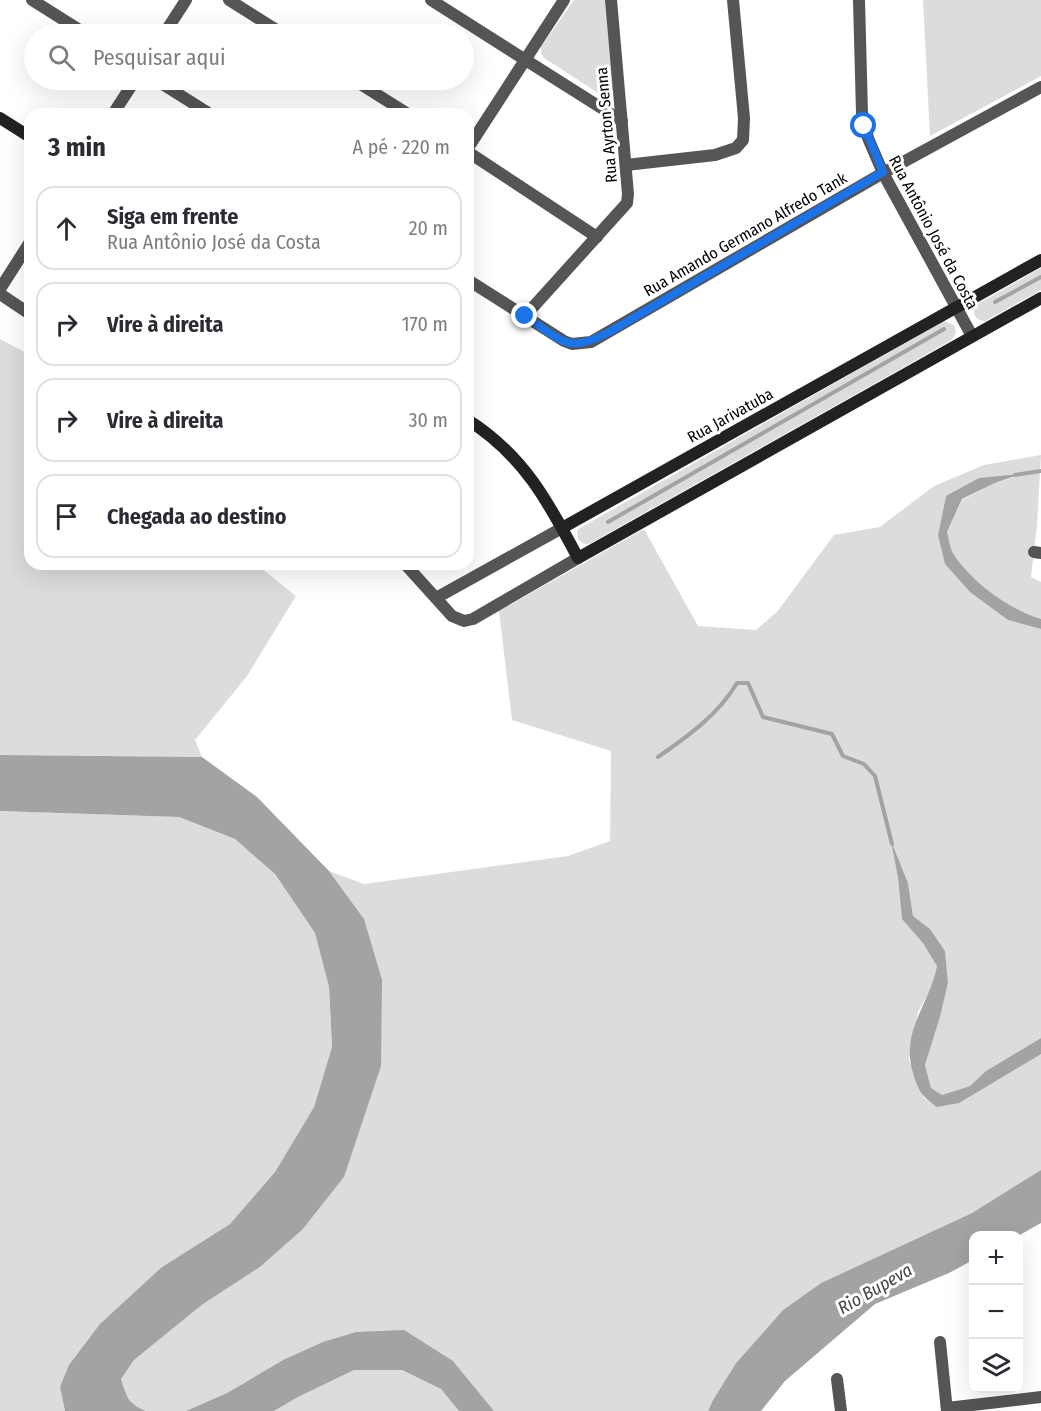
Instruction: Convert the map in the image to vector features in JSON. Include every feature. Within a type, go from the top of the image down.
[{"type":"street","points":[[32,0],[70,24]]},
{"type":"street","points":[[170,24],[186,0]]},
{"type":"street","points":[[229,0],[267,24]]},
{"type":"street","points":[[431,0],[469,24]]},
{"type":"street","points":[[474,139],[564,0]]},
{"type":"street","name":"Rua Ayrton Senna","points":[[525,316],[627,203],[626,165],[611,0]]},
{"type":"street","points":[[626,165],[715,155],[736,148],[743,140],[744,118],[733,0]]},
{"type":"street","name":"Rua Antônio José da Costa","points":[[859,0],[862,113],[868,138],[883,172],[972,336]]},
{"type":"street","points":[[474,27],[622,121]]},
{"type":"street","name":"Rua Amando Germano Alfredo Tank","points":[[474,284],[572,344],[591,342],[883,172],[1041,87]]},
{"type":"street","points":[[117,108],[129,90]]},
{"type":"street","points":[[172,90],[200,108]]},
{"type":"street","points":[[370,90],[398,108]]},
{"type":"street","points":[[0,118],[24,133]]},
{"type":"street","points":[[474,156],[597,237]]},
{"type":"street","points":[[0,288],[24,251]]},
{"type":"street","name":"Rua Jarivatuba","points":[[436,598],[1041,260]]},
{"type":"street","points":[[0,294],[24,310]]},
{"type":"street","points":[[410,570],[456,619],[464,621],[473,619],[1041,298]]},
{"type":"street","points":[[474,424],[498,441],[530,476],[578,558]]},
{"type":"street","points":[[939,1342],[947,1409],[1041,1397]]},
{"type":"street","points":[[837,1379],[841,1411]]},
{"type":"shaded area","points":[[574,0],[605,0],[614,86],[607,96],[603,96],[544,58],[541,53],[541,47]]},
{"type":"shaded area","points":[[923,0],[1041,0],[1041,76],[930,136]]},
{"type":"shaded area","points":[[1041,268],[1041,290],[985,321],[976,318],[974,308],[976,305]]},
{"type":"shaded area","points":[[944,321],[955,327],[954,337],[950,341],[589,544],[584,544],[578,539],[577,531],[580,528]]},
{"type":"shaded area","points":[[0,339],[24,352],[24,570],[264,570],[296,596],[247,676],[195,740],[202,757],[0,755]]},
{"type":"shaded area","points":[[1041,455],[1031,577],[1041,582],[1041,619],[1004,602],[972,576],[1008,620],[1041,629],[1041,1038],[986,1071],[970,1086],[942,1095],[931,1088],[925,1065],[948,983],[945,951],[930,929],[913,916],[908,883],[892,845],[902,919],[924,943],[937,966],[934,983],[918,1012],[909,1060],[924,1098],[937,1107],[1041,1054],[1041,1170],[972,1213],[821,1283],[783,1310],[736,1363],[708,1411],[494,1411],[453,1361],[283,1360],[227,1393],[186,1411],[146,1411],[135,1407],[125,1394],[121,1379],[134,1360],[203,1304],[260,1267],[303,1229],[344,1177],[364,919],[329,871],[364,884],[568,856],[610,841],[611,751],[512,720],[499,611],[644,529],[698,626],[756,630],[777,612],[834,535],[880,527],[934,486],[984,465]],"holes":[[[1016,476],[995,483],[962,500],[947,532],[953,553],[938,535],[946,496]]]},
{"type":"shaded area","points":[[0,811],[179,817],[235,839],[275,874],[315,933],[329,987],[332,1047],[314,1107],[275,1172],[230,1224],[162,1267],[60,1387],[65,1411],[0,1411]]},
{"type":"shaded area","points":[[354,1370],[402,1370],[441,1389],[459,1411],[274,1411]]},
{"type":"water","points":[[1020,474],[962,499],[947,532],[953,553],[971,575],[1004,602],[1041,619],[1041,629],[1008,620],[970,592],[945,564],[938,535],[946,496],[979,478]]},
{"type":"water","points":[[0,755],[202,757],[257,797],[329,871],[364,919],[382,980],[381,1066],[344,1177],[303,1229],[260,1267],[203,1304],[134,1360],[121,1379],[129,1399],[146,1411],[65,1411],[60,1387],[69,1365],[100,1324],[162,1267],[230,1224],[275,1172],[314,1107],[332,1047],[329,987],[315,933],[275,874],[235,839],[179,817],[0,811]]},
{"type":"water","points":[[891,841],[908,883],[913,916],[930,929],[945,951],[948,983],[925,1065],[931,1088],[942,1095],[970,1086],[986,1071],[1041,1038],[1041,1054],[959,1103],[937,1107],[921,1093],[913,1073],[910,1044],[937,966],[923,943],[902,919]]},
{"type":"water","name":"Rio Bupeva","points":[[1041,1170],[1041,1223],[1023,1233],[1023,1231],[969,1231],[969,1262],[875,1304],[785,1381],[761,1411],[708,1411],[736,1363],[783,1310],[821,1283],[972,1213]]},
{"type":"water","points":[[404,1330],[453,1361],[494,1411],[459,1411],[441,1389],[402,1370],[354,1370],[274,1411],[186,1411],[227,1393],[283,1360],[323,1342],[356,1332]]},
{"type":"waterway","points":[[995,302],[1041,277]]},
{"type":"waterway","points":[[608,522],[944,329]]},
{"type":"waterway","points":[[1015,475],[1041,471]]},
{"type":"waterway","points":[[658,757],[712,715],[737,683],[748,683],[763,717],[832,734],[843,756],[864,764],[875,776],[892,844]]},
{"type":"route","points":[[525,316],[572,344],[591,342],[611,331],[883,172],[864,126]]}]
